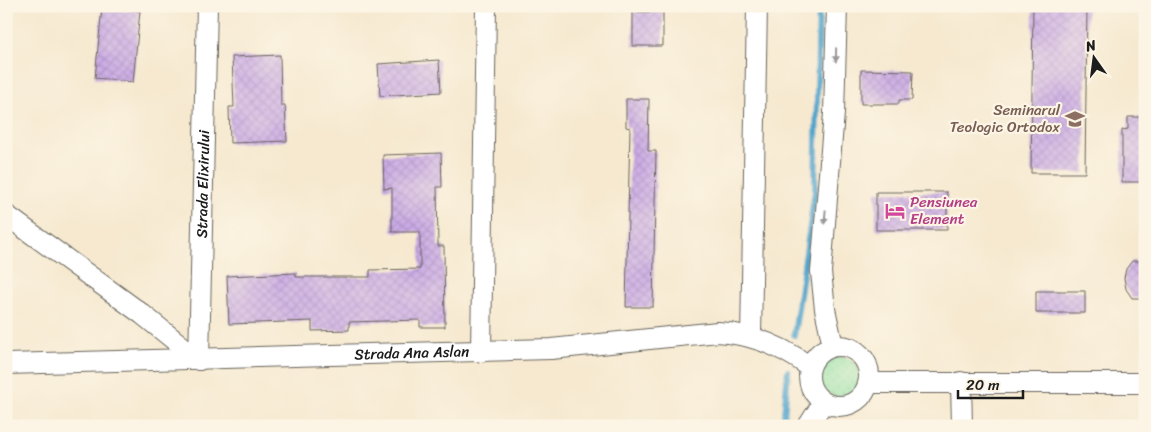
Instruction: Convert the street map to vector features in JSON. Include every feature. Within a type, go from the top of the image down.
[{"type":"street","name":"Strada Elixirului","points":[[199,360],[207,6]]},
{"type":"street","points":[[481,352],[486,6]]},
{"type":"street","points":[[751,337],[757,6]]},
{"type":"street","points":[[833,346],[825,309],[821,272],[834,113],[837,6]]},
{"type":"street","points":[[6,216],[142,314],[199,360]]},
{"type":"street","name":"Strada Ana Aslan","points":[[6,364],[551,349],[718,332],[751,337],[782,348],[810,367]]},
{"type":"street","points":[[833,346],[853,349],[867,363],[869,383],[859,400],[842,407],[824,403],[810,387],[808,377],[815,357],[823,350],[833,346]]},
{"type":"street","points":[[961,382],[962,426]]},
{"type":"street","points":[[869,383],[1145,383]]},
{"type":"street","points":[[808,426],[824,403]]},
{"type":"green space","points":[[844,357],[851,360],[857,366],[860,377],[859,385],[851,394],[844,397],[836,397],[829,394],[821,385],[820,373],[823,366],[832,358]]},
{"type":"building","points":[[1033,6],[1087,6],[1085,173],[1031,173]]},
{"type":"building","points":[[102,7],[140,11],[133,82],[95,78]]},
{"type":"building","points":[[633,12],[663,12],[663,46],[633,46]]},
{"type":"building","points":[[280,55],[281,105],[285,105],[287,141],[230,143],[229,107],[234,107],[232,57]]},
{"type":"building","points":[[439,60],[441,92],[380,96],[378,64]]},
{"type":"building","points":[[861,70],[913,71],[912,100],[899,100],[899,104],[861,104]]},
{"type":"building","points":[[626,99],[649,99],[648,151],[656,151],[653,307],[626,307],[630,128],[626,127]]},
{"type":"building","points":[[1128,117],[1145,117],[1145,182],[1122,182],[1122,130],[1128,129]]},
{"type":"building","points":[[441,153],[442,187],[437,187],[438,246],[444,246],[445,327],[420,327],[420,320],[349,322],[349,330],[312,331],[312,321],[229,324],[227,276],[296,273],[296,277],[370,277],[370,270],[420,269],[420,232],[392,232],[392,188],[384,189],[383,155]]},
{"type":"building","points":[[876,192],[947,192],[947,230],[876,230]]},
{"type":"building","points":[[1132,261],[1145,261],[1145,298],[1132,298],[1126,289],[1124,278],[1126,269]]},
{"type":"building","points":[[1036,291],[1085,291],[1085,313],[1036,313]]},
{"type":"waterway","points":[[794,335],[815,192],[819,6]]},
{"type":"waterway","points":[[783,426],[788,371]]},
{"type":"place","name":"Seminarul Teologic Ortodox","points":[[1075,119]]},
{"type":"place","name":"Pensiunea Element","points":[[895,211]]}]
